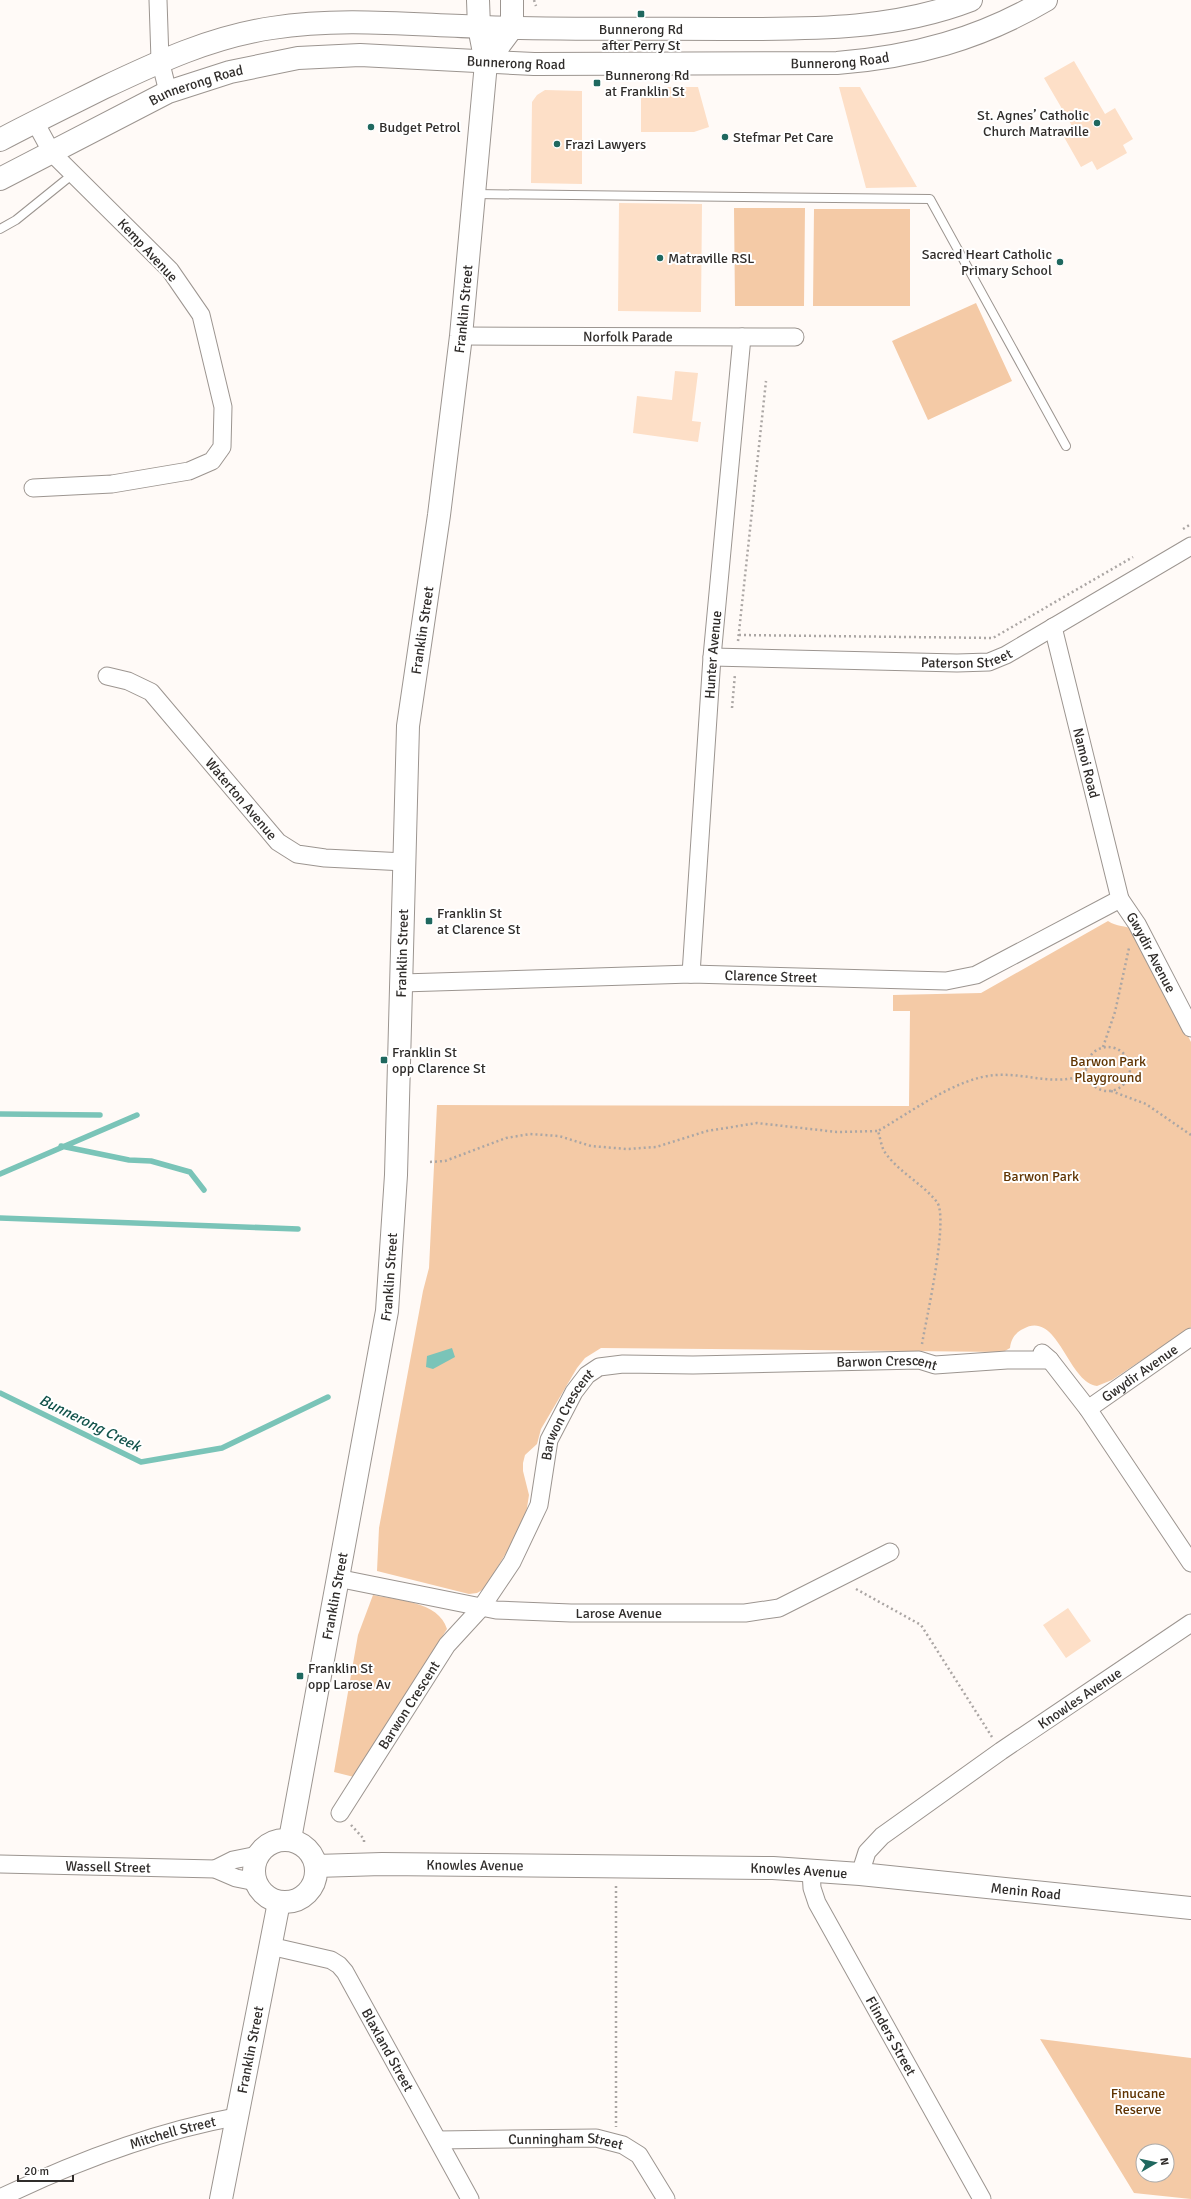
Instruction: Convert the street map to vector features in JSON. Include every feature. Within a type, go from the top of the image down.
[{"type":"street","points":[[158,0],[160,60],[168,92]]},
{"type":"street","points":[[478,0],[478,27],[486,63]]},
{"type":"street","points":[[486,63],[512,28],[512,0]]},
{"type":"street","points":[[0,140],[160,60],[218,39],[271,28],[311,23],[352,22],[512,28],[849,28],[915,17],[971,0]]},
{"type":"street","name":"Bunnerong Road","points":[[0,179],[168,92],[230,72],[275,62],[304,58],[360,56],[486,63],[837,63],[873,60],[929,49],[973,36],[998,26],[1046,0]]},
{"type":"street","name":"Franklin Street","points":[[290,1839],[387,1311],[396,1175],[408,726],[439,515],[461,336],[486,63]]},
{"type":"street","name":"Kemp Avenue","points":[[33,488],[112,484],[189,471],[212,461],[227,450],[223,407],[201,315],[170,270],[52,152],[35,122]]},
{"type":"street","name":"Norfolk Parade","points":[[461,336],[795,337]]},
{"type":"street","name":"Hunter Avenue","points":[[691,974],[712,657],[742,337]]},
{"type":"street","name":"Paterson Street","points":[[712,657],[957,663],[989,662],[1006,655],[1191,546]]},
{"type":"street","name":"Namoi Road","points":[[1053,627],[1120,899]]},
{"type":"street","name":"Waterton Avenue","points":[[107,676],[128,681],[151,692],[278,842],[297,854],[325,858],[405,862]]},
{"type":"street","name":"Gwydir Avenue","points":[[1120,899],[1142,932],[1191,1028]]},
{"type":"street","name":"Clarence Street","points":[[402,983],[691,974],[946,981],[976,975],[1120,899]]},
{"type":"street","name":"Gwydir Avenue","points":[[1088,1409],[1191,1338]]},
{"type":"street","points":[[1036,1349],[1050,1360],[1088,1409],[1191,1563]]},
{"type":"street","name":"Barwon Crescent","points":[[340,1813],[447,1645],[481,1608],[512,1562],[539,1505],[549,1440],[574,1392],[587,1375],[599,1367],[623,1364],[693,1365],[919,1360],[935,1365],[1007,1360],[1050,1360]]},
{"type":"street","name":"Larose Avenue","points":[[337,1578],[481,1608],[556,1613],[745,1614],[779,1608],[890,1552]]},
{"type":"street","name":"Knowles Avenue","points":[[316,1866],[364,1864],[616,1866],[811,1870],[860,1874],[867,1852],[878,1839],[1001,1751],[1191,1623]]},
{"type":"street","points":[[281,1839],[290,1839],[305,1846],[311,1852],[316,1866],[313,1886],[307,1894],[299,1899],[289,1902],[279,1902],[267,1897],[256,1882],[254,1872],[258,1855],[272,1842],[281,1839]]},
{"type":"street","name":"Wassell Street","points":[[216,1869],[234,1860],[258,1855]]},
{"type":"street","name":"Wassell Street","points":[[1,1866],[216,1869],[236,1878],[256,1882]]},
{"type":"street","name":"Flinders Street","points":[[811,1870],[812,1888],[817,1904],[982,2199]]},
{"type":"street","name":"Menin Road","points":[[860,1874],[1191,1908]]},
{"type":"street","name":"Franklin Street","points":[[220,2199],[235,2117],[279,1902]]},
{"type":"street","name":"Blaxland Street","points":[[270,1946],[317,1956],[339,1964],[350,1979],[470,2199]]},
{"type":"street","name":"Mitchell Street","points":[[0,2198],[36,2180],[119,2147],[187,2127],[235,2117]]},
{"type":"street","name":"Cunningham Street","points":[[438,2140],[596,2138],[616,2143],[639,2155],[666,2199]]},
{"type":"lane","points":[[0,229],[16,220],[73,174]]},
{"type":"lane","points":[[473,194],[930,199],[1066,446]]},
{"type":"path","points":[[534,0],[536,6]]},
{"type":"path","name":"Hunter Avenue","points":[[732,708],[766,381]]},
{"type":"path","points":[[1177,532],[1191,524]]},
{"type":"path","name":"Paterson Street","points":[[739,636],[993,638],[1136,556]]},
{"type":"path","points":[[1142,932],[1133,936],[1131,941],[1115,1012],[1103,1048],[1090,1058],[1087,1074],[1096,1087],[1146,1104],[1191,1134]]},
{"type":"path","points":[[1103,1048],[1113,1048],[1120,1051],[1130,1065],[1129,1076],[1126,1082],[1121,1087],[1111,1091]]},
{"type":"path","points":[[430,1162],[445,1161],[506,1138],[530,1134],[559,1136],[592,1146],[627,1149],[656,1147],[707,1131],[757,1123],[837,1132],[878,1131],[958,1085],[980,1077],[1012,1075],[1052,1081],[1075,1078],[1087,1074]]},
{"type":"path","points":[[878,1131],[884,1150],[892,1161],[932,1197],[940,1209],[936,1270],[919,1360]]},
{"type":"path","points":[[838,1578],[921,1625],[1001,1751]]},
{"type":"path","points":[[340,1813],[364,1839],[364,1864]]},
{"type":"path","points":[[616,1866],[616,2143]]},
{"type":"green space","points":[[734,208],[805,208],[804,306],[735,306]]},
{"type":"green space","points":[[814,209],[910,209],[910,306],[813,306]]},
{"type":"green space","points":[[976,303],[1012,381],[928,420],[892,341]]},
{"type":"green space","name":"Barwon Park","points":[[1108,921],[1134,930],[1191,1042],[1191,1327],[1112,1380],[1097,1386],[1087,1382],[1078,1373],[1054,1337],[1045,1329],[1035,1326],[1018,1332],[1012,1339],[1010,1348],[1003,1352],[601,1348],[585,1358],[577,1368],[541,1429],[537,1444],[525,1455],[523,1471],[529,1495],[526,1514],[513,1542],[484,1589],[477,1593],[469,1594],[377,1571],[379,1528],[423,1291],[429,1268],[437,1105],[909,1106],[910,1011],[893,1011],[893,995],[981,993]]},
{"type":"green space","points":[[373,1595],[416,1603],[426,1607],[442,1620],[447,1629],[354,1777],[334,1772],[358,1635]]},
{"type":"green space","name":"Finucane Reserve","points":[[1040,2039],[1191,2058],[1191,2199],[1134,2193]]},
{"type":"water","points":[[452,1348],[455,1357],[433,1369],[426,1367],[427,1356]]},
{"type":"building","name":"St. Agnes’ Catholic Church Matraville","points":[[1074,61],[1105,114],[1115,108],[1133,139],[1123,145],[1127,153],[1097,170],[1092,161],[1081,167],[1064,137],[1075,131],[1044,78]]},
{"type":"building","points":[[641,87],[698,87],[709,127],[694,132],[641,132]]},
{"type":"building","points":[[839,87],[860,87],[917,187],[866,188]]},
{"type":"building","name":"Frazi Lawyers","points":[[545,90],[582,91],[582,184],[531,183],[532,102],[537,95]]},
{"type":"building","name":"Matraville RSL","points":[[619,203],[702,204],[701,312],[618,311]]},
{"type":"building","points":[[675,371],[698,373],[692,421],[701,422],[698,442],[633,433],[637,396],[672,400]]},
{"type":"building","points":[[1068,1608],[1091,1641],[1066,1658],[1043,1625]]},
{"type":"waterway","points":[[0,1114],[100,1115]]},
{"type":"waterway","points":[[0,1174],[137,1115]]},
{"type":"waterway","points":[[61,1146],[129,1160],[151,1161],[190,1172],[204,1190]]},
{"type":"waterway","points":[[0,1218],[298,1229]]},
{"type":"waterway","name":"Bunnerong Creek","points":[[0,1393],[141,1462],[222,1448],[328,1397]]},
{"type":"place","name":"Bunnerong Rd after Perry St","points":[[641,14]]},
{"type":"place","name":"Bunnerong Rd at Franklin St","points":[[597,83]]},
{"type":"place","name":"St. Agnes’ Catholic Church Matraville","points":[[1097,123]]},
{"type":"place","name":"Budget Petrol","points":[[371,127]]},
{"type":"place","name":"Stefmar Pet Care","points":[[725,137]]},
{"type":"place","name":"Frazi Lawyers","points":[[557,144]]},
{"type":"place","name":"Matraville RSL","points":[[660,258]]},
{"type":"place","name":"Sacred Heart Catholic Primary School","points":[[1060,262]]},
{"type":"place","name":"Franklin St at Clarence St","points":[[429,921]]},
{"type":"place","name":"Franklin St opp Clarence St","points":[[384,1060]]},
{"type":"place","name":"Franklin St opp Larose Av","points":[[300,1676]]},
{"type":"park label","name":"Barwon Park Playground","points":[[1108,1070]]}]
